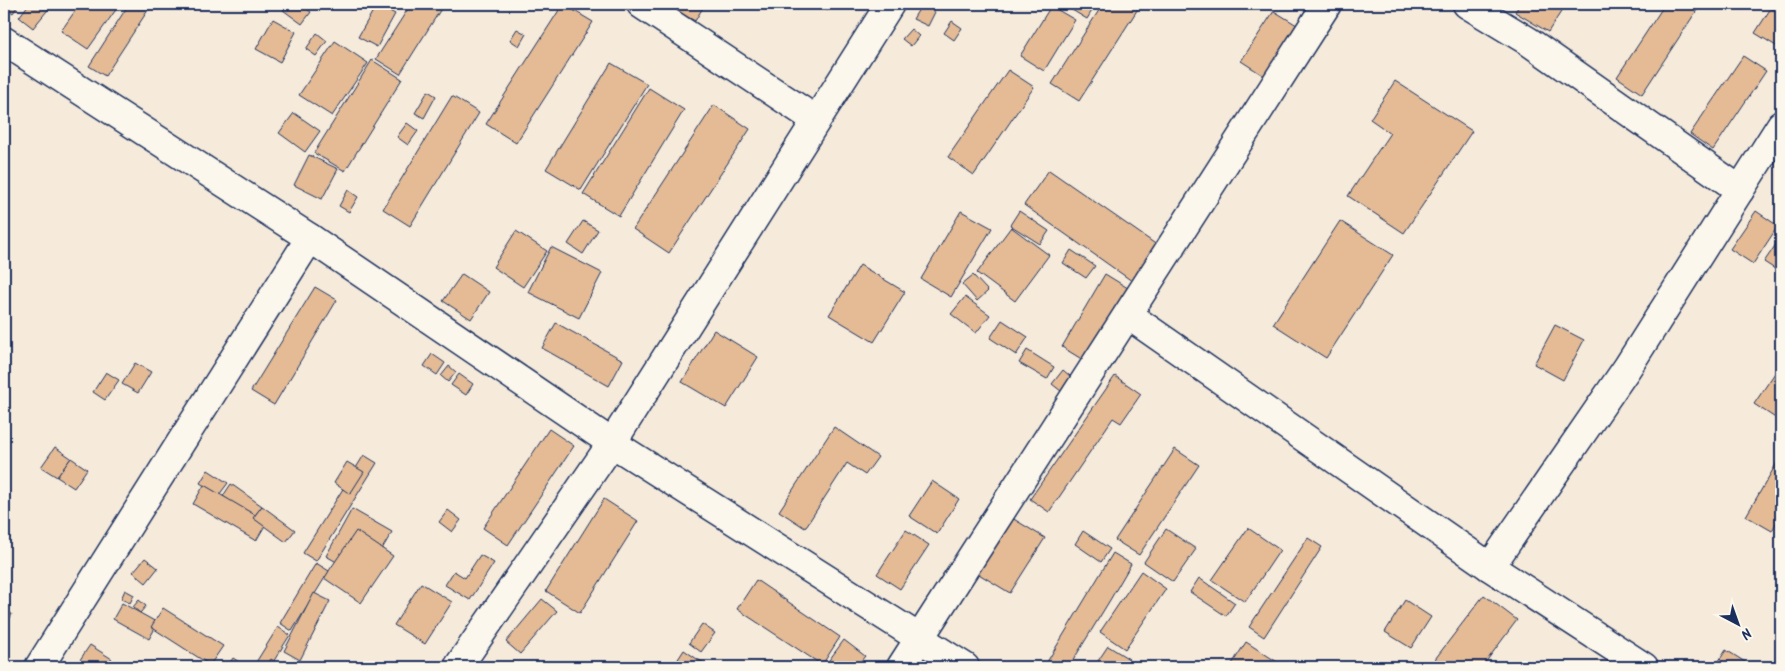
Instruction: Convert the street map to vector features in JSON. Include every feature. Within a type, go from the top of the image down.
[{"type":"street","points":[[641,4],[816,120]]},
{"type":"street","points":[[458,667],[612,443],[890,4]]},
{"type":"street","points":[[901,667],[1326,4]]},
{"type":"street","points":[[1467,4],[1528,40],[1740,190]]},
{"type":"street","points":[[4,41],[310,238],[612,443],[965,667]]},
{"type":"street","points":[[1490,567],[1627,368],[1781,125]]},
{"type":"street","points":[[38,667],[310,238]]},
{"type":"street","points":[[1128,315],[1490,567],[1644,667]]},
{"type":"building","points":[[4,4],[19,4],[13,13],[4,7]]},
{"type":"building","points":[[29,4],[47,4],[51,6],[33,28],[19,17]]},
{"type":"building","points":[[80,4],[120,4],[88,49],[61,31]]},
{"type":"building","points":[[129,4],[152,4],[105,76],[89,66]]},
{"type":"building","points":[[288,4],[300,4],[311,12],[302,24],[283,10]]},
{"type":"building","points":[[377,4],[395,14],[377,47],[358,37]]},
{"type":"building","points":[[389,4],[400,4],[397,9]]},
{"type":"building","points":[[411,4],[444,4],[400,74],[376,59]]},
{"type":"building","points":[[563,4],[593,22],[516,143],[486,124]]},
{"type":"building","points":[[664,4],[705,4],[695,21]]},
{"type":"building","points":[[817,4],[831,4],[827,10]]},
{"type":"building","points":[[922,4],[935,12],[928,26],[913,19]]},
{"type":"building","points":[[1062,4],[1096,4],[1087,19]]},
{"type":"building","points":[[1103,4],[1141,4],[1079,101],[1052,84]]},
{"type":"building","points":[[1520,4],[1566,4],[1548,32],[1515,12]]},
{"type":"building","points":[[1665,4],[1701,4],[1642,94],[1617,77]]},
{"type":"building","points":[[1731,4],[1741,4],[1738,9]]},
{"type":"building","points":[[1051,6],[1075,20],[1044,71],[1020,56]]},
{"type":"building","points":[[1771,8],[1781,14],[1781,49],[1755,33]]},
{"type":"building","points":[[1274,11],[1305,30],[1272,81],[1241,61]]},
{"type":"building","points":[[273,19],[296,32],[280,62],[256,49]]},
{"type":"building","points":[[952,21],[962,28],[954,40],[944,33]]},
{"type":"building","points":[[517,29],[526,34],[519,46],[510,40]]},
{"type":"building","points":[[911,29],[919,36],[911,46],[902,39]]},
{"type":"building","points":[[317,33],[327,41],[316,56],[306,49]]},
{"type":"building","points":[[335,41],[368,63],[332,116],[299,95]]},
{"type":"building","points":[[1743,56],[1766,71],[1713,150],[1690,134]]},
{"type":"building","points":[[372,60],[402,79],[345,171],[314,153]]},
{"type":"building","points":[[611,63],[647,84],[581,190],[546,169]]},
{"type":"building","points":[[1008,70],[1034,87],[974,175],[948,157]]},
{"type":"building","points":[[1395,81],[1472,131],[1404,233],[1348,196],[1390,133],[1370,119]]},
{"type":"building","points":[[649,88],[684,110],[619,216],[583,194]]},
{"type":"building","points":[[428,91],[436,96],[424,118],[415,113]]},
{"type":"building","points":[[452,96],[479,113],[410,226],[383,209]]},
{"type":"building","points":[[714,105],[750,129],[669,253],[633,229]]},
{"type":"building","points":[[294,113],[320,131],[305,152],[279,133]]},
{"type":"building","points":[[407,123],[418,131],[408,145],[397,137]]},
{"type":"building","points":[[309,155],[338,169],[322,199],[294,185]]},
{"type":"building","points":[[1049,170],[1164,250],[1139,286],[1024,205]]},
{"type":"building","points":[[348,190],[358,197],[349,212],[339,206]]},
{"type":"building","points":[[961,211],[992,228],[951,297],[921,279]]},
{"type":"building","points":[[1019,211],[1049,231],[1040,244],[1010,225]]},
{"type":"building","points":[[1756,211],[1778,226],[1753,264],[1730,249]]},
{"type":"building","points":[[583,221],[598,230],[583,254],[568,244]]},
{"type":"building","points":[[1340,221],[1393,255],[1326,358],[1273,324]]},
{"type":"building","points":[[1011,227],[1049,255],[1015,301],[977,273]]},
{"type":"building","points":[[516,231],[547,251],[523,287],[493,267]]},
{"type":"building","points":[[1781,237],[1781,266],[1778,271],[1764,262]]},
{"type":"building","points":[[551,247],[602,273],[579,318],[528,292]]},
{"type":"building","points":[[1071,250],[1095,266],[1086,278],[1063,263]]},
{"type":"building","points":[[860,265],[905,292],[874,342],[829,315]]},
{"type":"building","points":[[462,274],[489,292],[471,319],[443,301]]},
{"type":"building","points":[[1105,274],[1131,290],[1088,363],[1062,347]]},
{"type":"building","points":[[973,275],[988,291],[977,301],[962,284]]},
{"type":"building","points":[[315,287],[337,300],[274,405],[251,391]]},
{"type":"building","points":[[965,297],[990,315],[976,333],[951,314]]},
{"type":"building","points":[[1002,320],[1028,337],[1016,355],[990,338]]},
{"type":"building","points":[[556,323],[623,360],[609,386],[542,348]]},
{"type":"building","points":[[1555,325],[1584,340],[1563,380],[1534,364]]},
{"type":"building","points":[[714,330],[758,357],[726,408],[682,382]]},
{"type":"building","points":[[1027,350],[1054,367],[1047,379],[1019,363]]},
{"type":"building","points":[[432,354],[445,363],[437,375],[424,366]]},
{"type":"building","points":[[135,363],[151,372],[138,393],[122,384]]},
{"type":"building","points":[[1781,364],[1781,419],[1780,421],[1754,404]]},
{"type":"building","points":[[449,366],[456,372],[448,382],[441,376]]},
{"type":"building","points":[[1063,370],[1077,382],[1066,395],[1052,384]]},
{"type":"building","points":[[106,372],[119,380],[105,400],[93,392]]},
{"type":"building","points":[[459,374],[473,384],[466,395],[451,385]]},
{"type":"building","points":[[1115,376],[1141,394],[1121,423],[1113,418],[1049,512],[1030,499]]},
{"type":"building","points":[[834,427],[878,457],[865,475],[847,463],[805,528],[779,511]]},
{"type":"building","points":[[549,429],[574,446],[508,545],[483,528]]},
{"type":"building","points":[[55,447],[71,458],[57,477],[41,467]]},
{"type":"building","points":[[1175,449],[1199,465],[1139,555],[1115,540]]},
{"type":"building","points":[[364,455],[377,463],[316,561],[303,553]]},
{"type":"building","points":[[1781,456],[1781,514],[1772,531],[1746,516]]},
{"type":"building","points":[[71,458],[87,469],[74,488],[57,477]]},
{"type":"building","points":[[347,462],[364,472],[350,494],[334,483]]},
{"type":"building","points":[[208,470],[228,483],[219,495],[200,483]]},
{"type":"building","points":[[932,481],[959,499],[937,534],[909,516]]},
{"type":"building","points":[[231,484],[262,506],[253,518],[223,496]]},
{"type":"building","points":[[204,485],[267,522],[256,541],[193,504]]},
{"type":"building","points":[[604,499],[638,521],[580,613],[546,591]]},
{"type":"building","points":[[262,506],[295,530],[286,542],[253,518]]},
{"type":"building","points":[[352,509],[392,532],[365,578],[326,556]]},
{"type":"building","points":[[448,510],[461,520],[452,532],[439,522]]},
{"type":"building","points":[[1012,518],[1045,538],[1010,593],[977,573]]},
{"type":"building","points":[[1248,528],[1280,550],[1245,602],[1212,580]]},
{"type":"building","points":[[1166,529],[1196,549],[1173,582],[1144,562]]},
{"type":"building","points":[[906,530],[929,545],[900,589],[877,574]]},
{"type":"building","points":[[356,531],[393,556],[361,603],[324,578]]},
{"type":"building","points":[[1083,531],[1110,549],[1101,562],[1075,544]]},
{"type":"building","points":[[1308,538],[1322,547],[1264,637],[1249,627]]},
{"type":"building","points":[[1113,553],[1131,564],[1110,600],[1069,667],[1044,667]]},
{"type":"building","points":[[480,555],[494,563],[470,600],[445,585],[454,571],[465,578]]},
{"type":"building","points":[[145,558],[158,568],[146,583],[133,572]]},
{"type":"building","points":[[316,563],[329,571],[292,631],[280,623]]},
{"type":"building","points":[[1141,571],[1166,589],[1125,649],[1100,632]]},
{"type":"building","points":[[1199,578],[1235,603],[1226,616],[1190,592]]},
{"type":"building","points":[[756,580],[840,637],[822,665],[737,609]]},
{"type":"building","points":[[421,583],[452,602],[425,644],[394,625]]},
{"type":"building","points":[[125,590],[134,595],[130,603],[121,599]]},
{"type":"building","points":[[314,593],[330,601],[300,660],[284,651]]},
{"type":"building","points":[[1484,595],[1517,620],[1482,667],[1429,667]]},
{"type":"building","points":[[542,599],[557,611],[520,654],[506,642]]},
{"type":"building","points":[[139,600],[146,606],[140,613],[133,607]]},
{"type":"building","points":[[1405,600],[1431,617],[1411,648],[1385,632]]},
{"type":"building","points":[[122,603],[158,623],[149,639],[113,619]]},
{"type":"building","points":[[163,608],[223,646],[210,665],[151,627]]},
{"type":"building","points":[[4,610],[12,614],[4,630]]},
{"type":"building","points":[[702,624],[715,633],[701,652],[689,643]]},
{"type":"building","points":[[278,627],[290,635],[270,667],[253,667]]},
{"type":"building","points":[[844,640],[865,656],[856,667],[824,667]]},
{"type":"building","points":[[1246,642],[1285,667],[1230,667]]},
{"type":"building","points":[[90,645],[112,659],[107,667],[75,667]]},
{"type":"building","points":[[1108,646],[1129,659],[1123,667],[1094,667]]},
{"type":"building","points":[[684,650],[697,659],[711,667],[673,667]]},
{"type":"building","points":[[1726,650],[1753,667],[1715,667]]},
{"type":"building","points":[[1781,655],[1781,667],[1773,667]]},
{"type":"building","points":[[233,658],[247,667],[227,667]]},
{"type":"building","points":[[271,659],[282,667],[265,667]]}]
